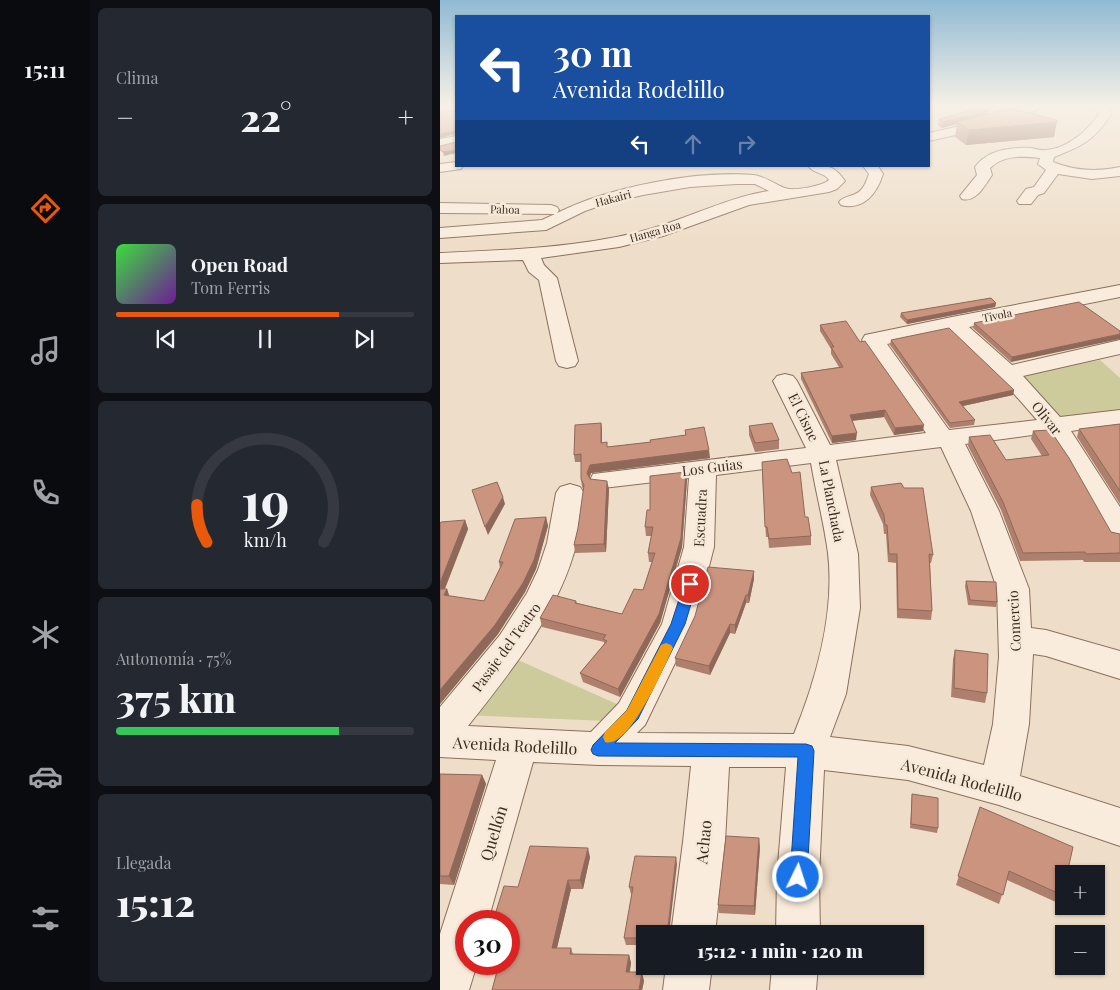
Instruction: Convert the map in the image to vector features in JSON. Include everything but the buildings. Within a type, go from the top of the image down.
[{"type":"street","points":[[968,196],[984,175],[982,167],[989,159],[1004,153]]},
{"type":"street","points":[[1030,153],[1095,175],[1116,166]]},
{"type":"street","points":[[1025,201],[1032,192],[1039,190],[1052,161],[1063,153]]},
{"type":"street","points":[[440,168],[455,166]]},
{"type":"street","name":"Hanga Roa","points":[[440,258],[529,253],[622,241],[668,229],[735,203],[824,189],[832,186],[837,181],[831,172],[818,167]]},
{"type":"street","points":[[847,202],[863,198],[870,192],[876,174],[871,167]]},
{"type":"street","name":"Hakairi","points":[[440,233],[546,225],[560,219],[569,212],[593,204],[643,190],[690,182],[736,179],[756,180],[766,183],[786,195]]},
{"type":"street","name":"Pahoa","points":[[440,208],[527,209],[569,212]]},
{"type":"street","points":[[529,253],[536,268],[548,278],[567,361]]},
{"type":"street","name":"Tivola","points":[[873,340],[1120,291]]},
{"type":"street","name":"Olivar","points":[[952,323],[1035,402],[1084,468],[1120,532]]},
{"type":"street","name":"Comercio","points":[[873,340],[946,438],[985,511],[1013,589],[1016,657],[1011,724],[999,787]]},
{"type":"street","points":[[1007,374],[1111,349],[1120,368]]},
{"type":"street","name":"El Cisne","points":[[785,381],[822,454]]},
{"type":"street","name":"La Planchada","points":[[806,751],[828,694],[844,608],[843,554],[822,454],[1120,417]]},
{"type":"street","name":"Los Guias","points":[[603,480],[822,454]]},
{"type":"street","name":"Escuadra","points":[[598,750],[632,714],[678,624],[699,548],[702,469]]},
{"type":"street","name":"Pasaje del Teatro","points":[[440,734],[517,637],[539,602],[553,571],[562,542],[570,493]]},
{"type":"street","points":[[1015,638],[1046,643],[1120,665]]},
{"type":"street","name":"Avenida Rodelillo","points":[[440,741],[520,744],[598,750],[806,751],[908,763],[999,787],[1120,827]]},
{"type":"street","name":"Quellón","points":[[469,910],[520,744]]},
{"type":"street","name":"Achao","points":[[694,925],[704,842],[711,750]]},
{"type":"street","points":[[798,925],[798,877],[806,751]]},
{"type":"street","name":"Quellón","points":[[446,990],[455,959]]},
{"type":"street","points":[[686,990],[688,975]]},
{"type":"street","points":[[793,990],[794,975]]},
{"type":"shaded area","points":[[1100,360],[1120,378],[1120,412],[1063,420],[1022,374]]},
{"type":"shaded area","points":[[507,655],[619,705],[609,721],[462,715]]},
{"type":"slow traffic","points":[[611,737],[632,714],[666,648]]},
{"type":"route","points":[[690,584],[678,624],[632,714],[598,750],[806,751],[798,877]]}]
